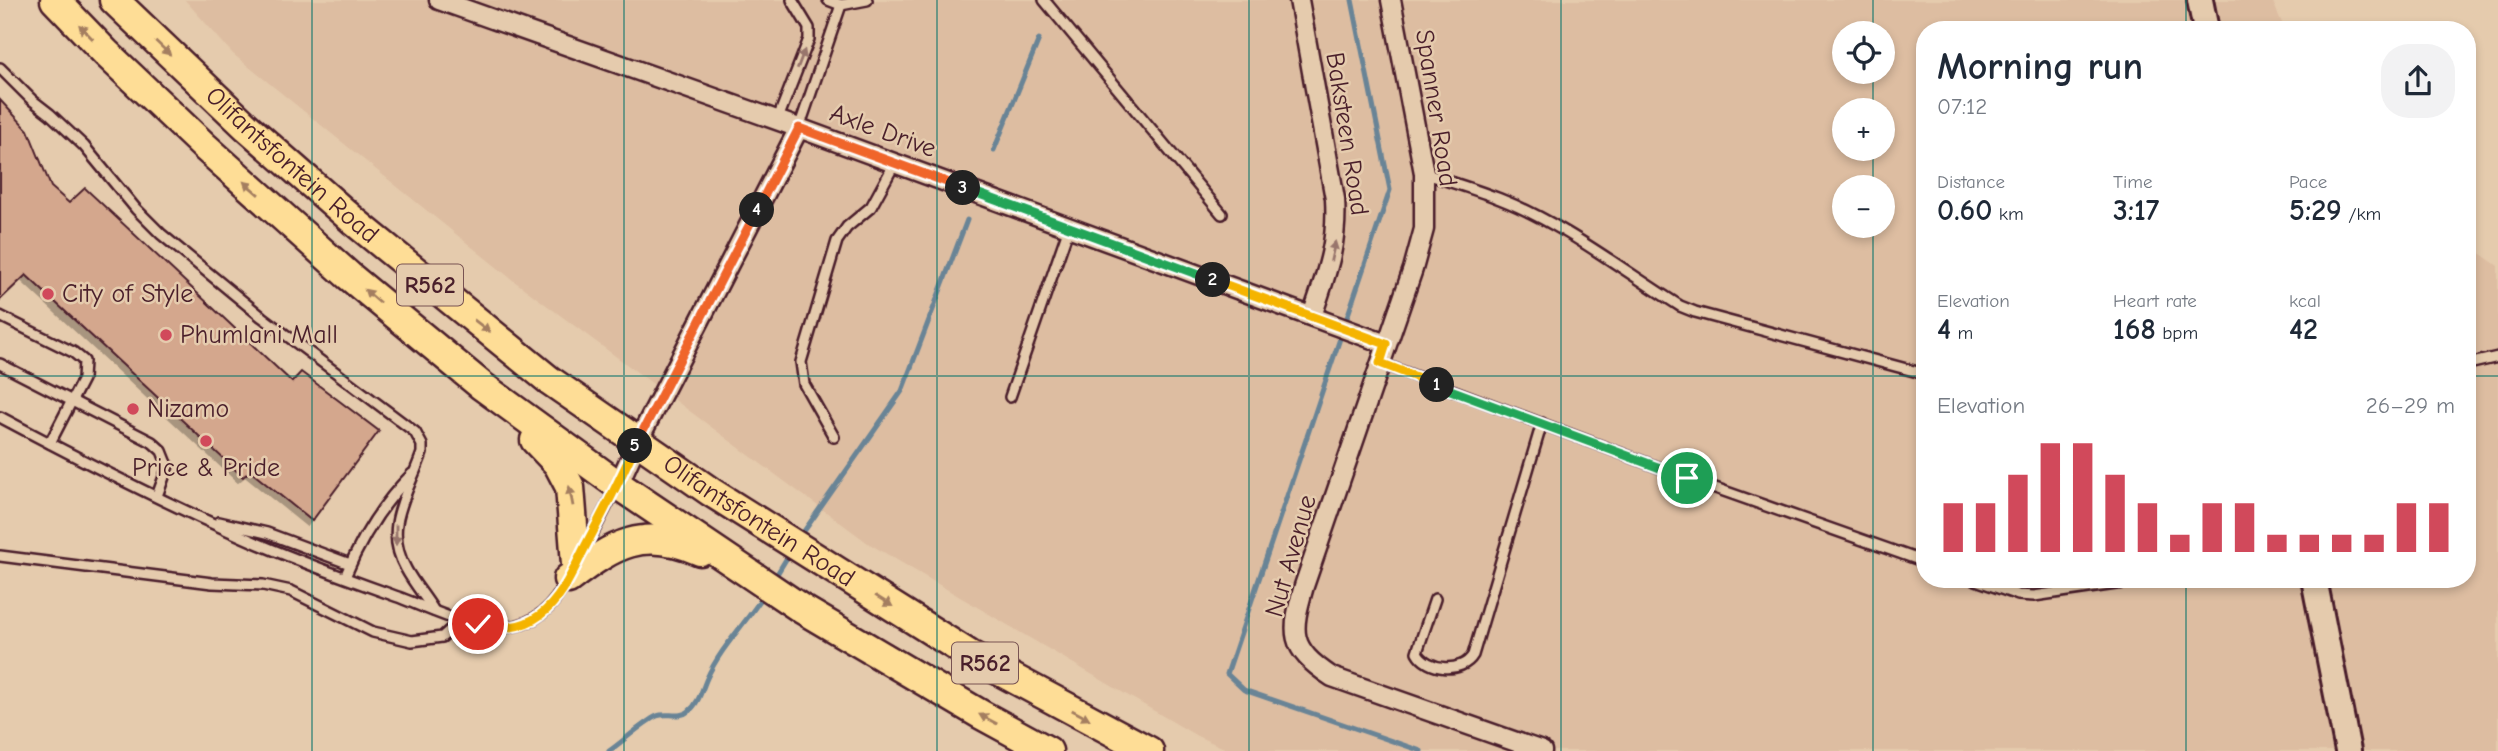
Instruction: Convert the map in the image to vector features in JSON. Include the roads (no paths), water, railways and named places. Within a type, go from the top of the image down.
[{"type":"main road","name":"Olifantsfontein Road","points":[[55,0],[106,53],[204,146],[348,276],[482,386],[618,485],[802,610],[979,714],[1048,751]]},
{"type":"main road","name":"Olifantsfontein Road","points":[[114,0],[247,127],[355,222],[549,380],[826,566],[970,655],[1149,751]]},
{"type":"main road","points":[[482,386],[558,464],[565,476],[573,505],[572,571]]},
{"type":"main road","points":[[572,571],[611,549],[645,538],[690,547],[746,573]]},
{"type":"street","name":"Axle Drive","points":[[439,0],[799,128],[1386,344]]},
{"type":"street","name":"Baksteen Road","points":[[1299,0],[1335,199],[1336,220],[1329,265],[1312,316]]},
{"type":"street","name":"Spanner Road","points":[[1386,344],[1413,269],[1424,229],[1424,173],[1391,0]]},
{"type":"street","points":[[2200,0],[2204,21]]},
{"type":"street","points":[[618,485],[799,128]]},
{"type":"street","name":"Nut Avenue","points":[[1386,344],[1304,586],[1295,619],[1296,638],[1303,653],[1313,664],[1332,677],[1542,751]]},
{"type":"street","points":[[2316,588],[2348,751]]},
{"type":"lane","points":[[777,121],[808,39],[809,28],[792,0]]},
{"type":"lane","points":[[828,0],[841,5],[867,0]]},
{"type":"lane","points":[[1044,0],[1222,214]]},
{"type":"lane","points":[[799,128],[841,5]]},
{"type":"lane","points":[[0,68],[85,146],[136,209],[161,234],[262,317],[410,426],[422,445],[422,453],[397,519],[395,543],[406,570],[434,611]]},
{"type":"lane","points":[[834,438],[804,384],[802,362],[837,241],[847,228],[872,207],[895,163]]},
{"type":"lane","points":[[1424,173],[1500,199],[1532,214],[1582,242],[1680,306],[1916,372]]},
{"type":"lane","points":[[1010,397],[1069,227]]},
{"type":"lane","points":[[0,316],[73,352],[84,361],[83,379],[50,443]]},
{"type":"lane","points":[[2476,362],[2498,357]]},
{"type":"lane","points":[[1380,363],[1687,478],[1916,559]]},
{"type":"lane","points":[[0,364],[152,442],[162,451],[168,466],[157,496]]},
{"type":"lane","points":[[0,417],[242,537],[434,611],[486,627],[506,628],[522,625],[543,613],[561,592],[618,485]]},
{"type":"lane","points":[[1435,599],[1417,652],[1421,660],[1433,666],[1459,668],[1469,663],[1474,655],[1542,423]]},
{"type":"lane","points":[[345,577],[358,547],[379,512],[415,470]]},
{"type":"lane","points":[[207,519],[267,533],[350,564]]},
{"type":"lane","points":[[0,556],[212,583],[262,584],[302,596],[373,632],[412,641],[442,637],[461,620]]},
{"type":"lane","points":[[2000,588],[2034,596],[2089,588]]},
{"type":"waterway","points":[[1352,0],[1390,190],[1227,674],[1244,690],[1421,751]]},
{"type":"waterway","points":[[994,150],[1039,39]]},
{"type":"waterway","points":[[800,537],[902,391],[967,220]]},
{"type":"waterway","points":[[774,579],[791,551]]},
{"type":"waterway","points":[[609,751],[657,716],[682,715],[692,708],[719,656],[765,593]]},
{"type":"place","name":"City of Style","points":[[48,294]]},
{"type":"place","name":"Phumlani Mall","points":[[166,335]]},
{"type":"place","name":"Nizamo","points":[[133,409]]},
{"type":"place","name":"Price & Pride","points":[[206,441]]}]
